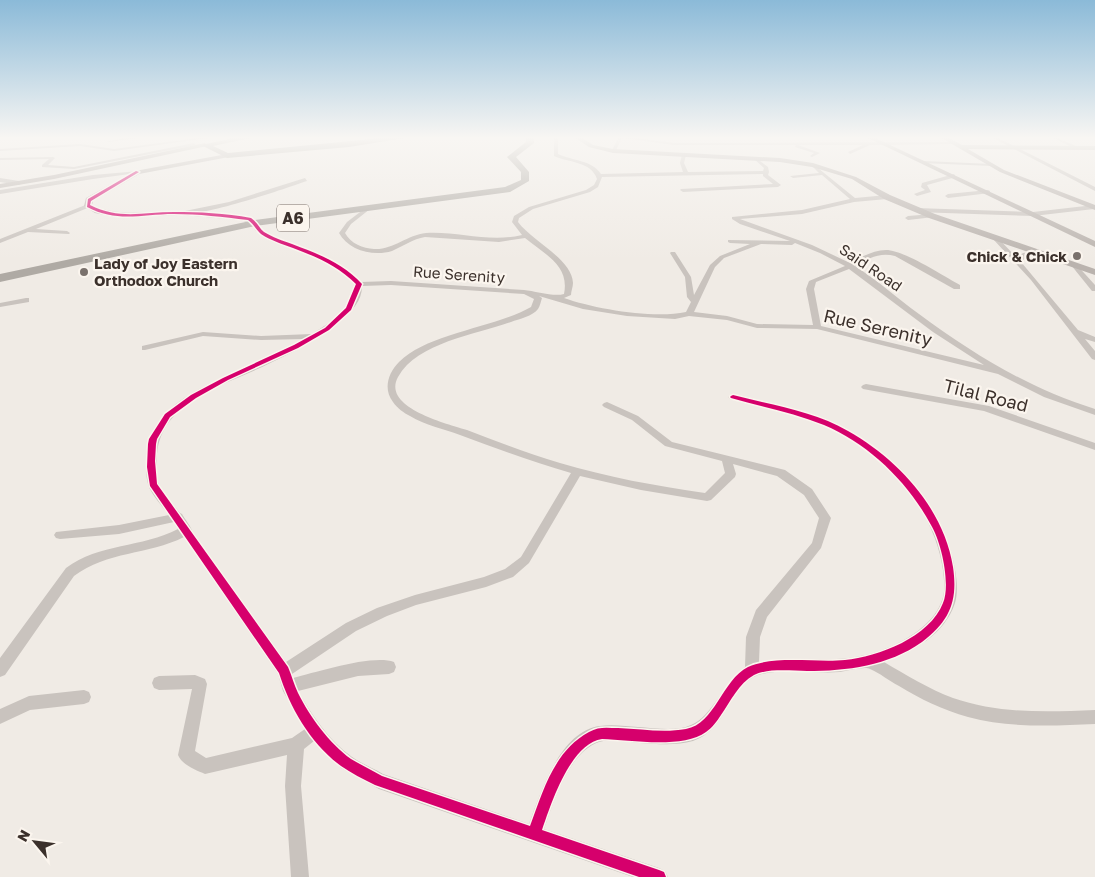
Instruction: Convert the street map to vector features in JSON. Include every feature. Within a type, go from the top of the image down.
[{"type":"highway","name":"A6","points":[[0,278],[255,223],[490,193],[522,184],[526,178]]},
{"type":"street","points":[[0,186],[45,178]]},
{"type":"street","points":[[0,192],[86,178]]},
{"type":"street","points":[[88,206],[87,203],[95,196],[127,178]]},
{"type":"street","points":[[558,298],[567,294],[570,287],[562,266],[545,249],[524,236],[515,222],[520,213],[588,191],[599,182],[599,178]]},
{"type":"street","points":[[682,190],[778,186],[768,178]]},
{"type":"street","points":[[827,178],[854,200]]},
{"type":"street","points":[[854,178],[887,197],[916,210],[1095,272]]},
{"type":"street","points":[[917,194],[929,191],[924,187],[924,184],[947,178]]},
{"type":"street","points":[[958,178],[1093,242]]},
{"type":"street","points":[[1023,178],[1094,206]]},
{"type":"street","points":[[1073,178],[1095,189]]},
{"type":"street","points":[[0,180],[20,183]]},
{"type":"street","points":[[0,241],[88,206],[98,211],[116,215],[182,212],[217,208],[242,202],[305,180]]},
{"type":"street","points":[[948,196],[988,192]]},
{"type":"street","name":"Said Road","points":[[887,197],[854,200],[802,212],[734,218],[736,221],[801,243],[850,266],[917,316],[1000,372],[1074,406],[1095,412]]},
{"type":"street","points":[[916,210],[1033,214],[1094,206]]},
{"type":"street","points":[[368,208],[349,223],[342,234],[352,244],[376,252],[391,250],[402,241],[423,236],[484,241],[511,240],[524,236]]},
{"type":"street","points":[[182,212],[241,218],[255,223],[261,232],[329,262],[352,276],[359,284],[358,296],[348,309],[315,336],[196,394],[179,406],[160,426],[153,438],[151,452],[153,484],[178,517],[284,671],[288,686],[315,730],[343,759],[379,782],[659,877]]},
{"type":"street","points":[[908,218],[932,216]]},
{"type":"street","points":[[27,230],[67,233]]},
{"type":"street","points":[[996,238],[1018,261],[1095,357]]},
{"type":"street","points":[[689,314],[704,279],[712,266],[722,257],[759,239]]},
{"type":"street","points":[[730,241],[759,239],[780,243],[801,243]]},
{"type":"street","points":[[817,327],[810,289],[813,280],[850,266],[873,254],[888,252],[897,254],[957,287]]},
{"type":"street","points":[[1018,261],[1025,254],[1037,252]]},
{"type":"street","points":[[673,253],[688,277],[691,297],[695,303]]},
{"type":"street","points":[[1073,264],[1095,288]]},
{"type":"street","name":"Rue Serenity","points":[[359,284],[390,283],[524,292],[558,298],[583,307],[627,314],[675,317],[689,314],[727,318],[757,326],[817,327],[1000,372]]},
{"type":"street","points":[[524,292],[538,298],[538,307],[526,315],[447,338],[415,354],[394,372],[393,396],[398,404],[415,415],[534,458],[637,485],[707,497],[731,474],[727,460]]},
{"type":"street","points":[[0,305],[26,300]]},
{"type":"street","points":[[1073,330],[1095,340]]},
{"type":"street","points":[[144,348],[203,334],[261,338],[315,336]]},
{"type":"street","name":"Tilal Road","points":[[866,387],[986,408],[1095,446]]},
{"type":"street","points":[[534,834],[552,786],[571,751],[596,734],[675,736],[695,732],[715,714],[726,696],[752,671],[778,667],[846,665],[870,661],[900,650],[929,631],[948,603],[948,565],[938,527],[921,499],[909,485],[856,437],[827,423],[733,397]]},
{"type":"street","points":[[607,405],[635,418],[670,444],[780,473],[808,492],[825,518],[817,545],[761,614],[753,637],[752,671]]},
{"type":"street","points":[[284,671],[351,627],[382,612],[416,600],[486,582],[509,573],[525,560],[556,505],[578,471]]},
{"type":"street","points":[[60,535],[94,534],[144,527],[178,517]]},
{"type":"street","points":[[0,670],[70,572],[80,564],[104,554],[161,542],[187,530]]},
{"type":"street","points":[[870,661],[919,689],[966,709],[1034,719],[1095,717]]},
{"type":"street","points":[[288,686],[358,670],[389,667]]},
{"type":"street","points":[[159,683],[195,682],[200,684],[186,755],[204,766],[296,745],[315,730]]},
{"type":"street","points":[[0,718],[29,703],[84,697]]},
{"type":"street","points":[[296,745],[294,786],[300,877]]},
{"type":"cycle path","points":[[127,178],[89,200],[88,206],[99,211],[122,216],[191,213],[249,219],[255,223],[261,232],[338,266],[359,284],[349,309],[327,329],[296,347],[193,396],[168,416],[153,439],[151,450],[153,484],[284,671],[299,708],[315,730],[342,759],[379,781],[659,877]]},
{"type":"cycle path","points":[[534,834],[549,792],[563,765],[582,743],[595,735],[605,733],[666,736],[693,733],[709,721],[735,685],[751,671],[759,668],[783,666],[845,665],[889,654],[904,647],[931,628],[941,617],[948,604],[950,575],[943,541],[936,525],[916,494],[890,466],[860,441],[828,424],[733,397]]},
{"type":"place","name":"Chick & Chick","points":[[1077,256]]},
{"type":"place","name":"Lady of Joy Eastern Orthodox Church","points":[[84,272]]}]
